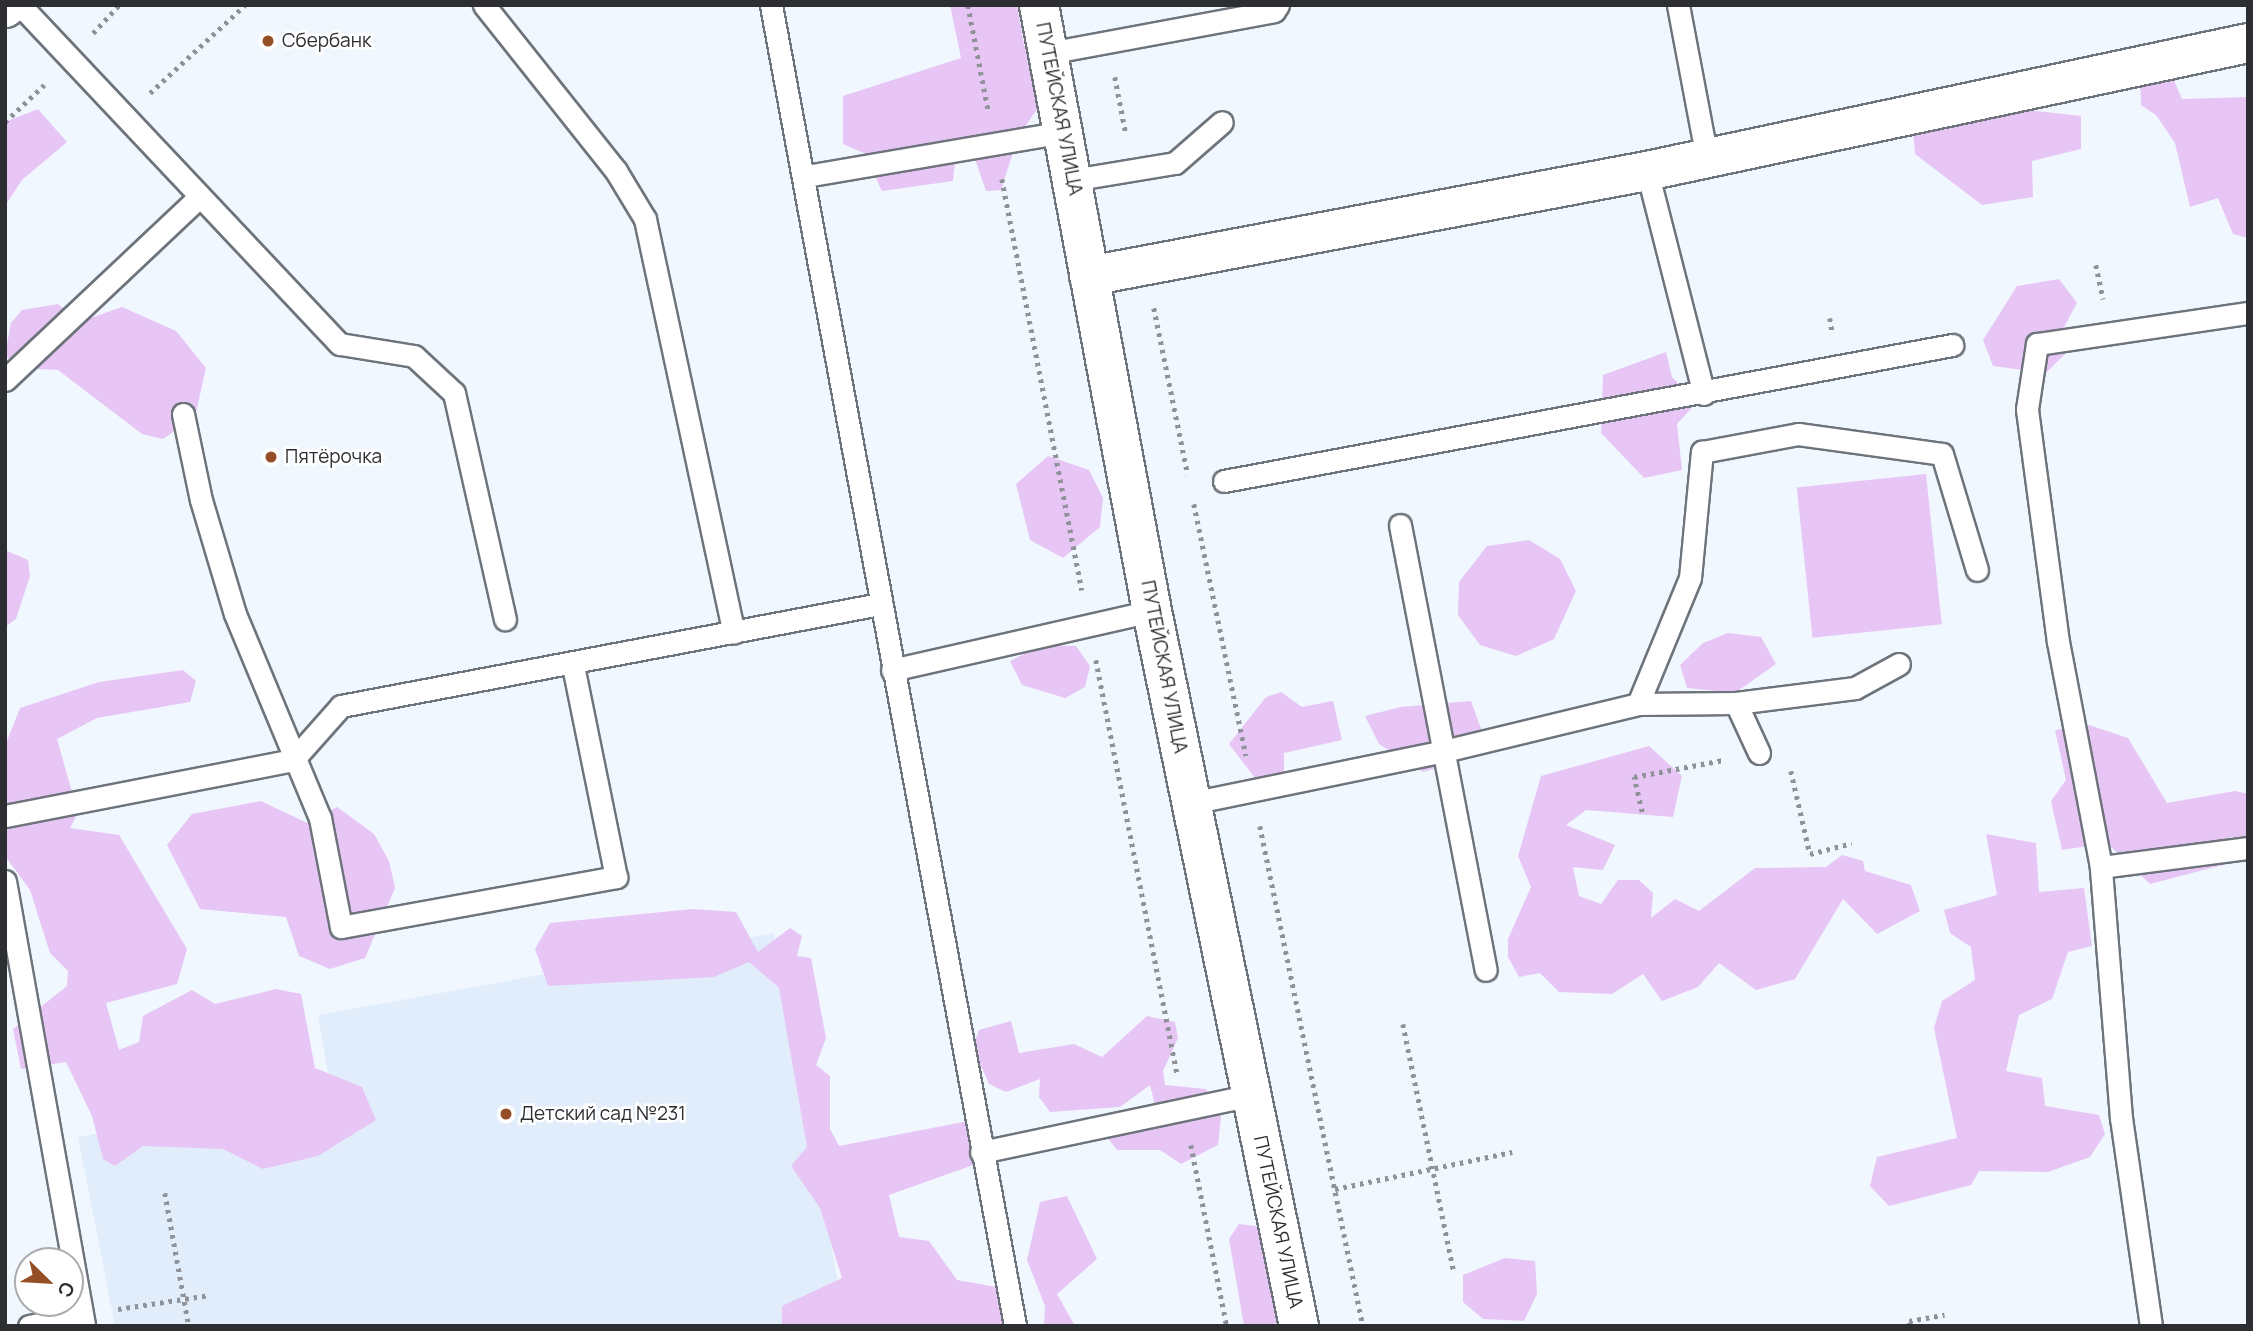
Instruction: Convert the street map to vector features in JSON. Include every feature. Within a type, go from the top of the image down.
[{"type":"street","name":"ПУТЕЙСКАЯ УЛИЦА","points":[[1039,5],[1152,611],[1299,1326]]},
{"type":"street","points":[[1089,276],[1146,268],[1647,171],[2248,43]]},
{"type":"lane","points":[[20,5],[340,344],[414,356],[454,393],[505,619]]},
{"type":"lane","points":[[484,5],[616,171],[645,219],[734,633]]},
{"type":"lane","points":[[771,5],[806,176],[880,604],[1015,1326]]},
{"type":"lane","points":[[1048,53],[1274,12],[1278,5]]},
{"type":"lane","points":[[1678,5],[1707,158]]},
{"type":"lane","points":[[1072,180],[1175,163],[1222,122]]},
{"type":"lane","points":[[806,176],[1064,132]]},
{"type":"lane","points":[[1647,171],[1704,394]]},
{"type":"lane","points":[[5,380],[200,196]]},
{"type":"lane","points":[[2151,1326],[2121,1118],[2101,867],[2058,642],[2027,409],[2037,344],[2248,313]]},
{"type":"lane","points":[[1224,481],[1704,394],[1952,345]]},
{"type":"lane","points":[[183,414],[201,500],[235,614],[293,760],[320,818],[341,927],[616,877],[573,665]]},
{"type":"lane","points":[[1638,704],[1690,578],[1702,452],[1798,434],[1942,454],[1977,570]]},
{"type":"lane","points":[[1400,525],[1486,970]]},
{"type":"lane","points":[[5,816],[293,760],[341,706],[573,665],[880,604]]},
{"type":"lane","points":[[892,670],[1152,611]]},
{"type":"lane","points":[[1191,803],[1444,751],[1638,704],[1736,702],[1855,688],[1899,664]]},
{"type":"lane","points":[[1736,702],[1759,753]]},
{"type":"lane","points":[[2101,867],[2248,849]]},
{"type":"lane","points":[[5,881],[83,1320],[29,1326]]},
{"type":"lane","points":[[981,1152],[1252,1095]]},
{"type":"path","points":[[124,117],[245,5]]},
{"type":"path","points":[[968,5],[1227,1326]]},
{"type":"path","points":[[1108,42],[1133,170]]},
{"type":"path","points":[[1146,268],[1190,482]]},
{"type":"path","points":[[1192,495],[1363,1326]]},
{"type":"path","points":[[1403,1024],[1454,1273]]},
{"type":"path","points":[[1335,1189],[1512,1152]]},
{"type":"path","points":[[165,1193],[189,1326]]},
{"type":"path","points":[[83,1320],[209,1295]]},
{"type":"path","points":[[1910,1326],[1909,1321],[1944,1315]]},
{"type":"shaded area","points":[[950,5],[1017,5],[1024,45],[1041,72],[1042,102],[1018,137],[1001,190],[986,191],[973,153],[957,144],[953,181],[882,191],[864,153],[843,144],[843,96],[961,58]]},
{"type":"shaded area","points":[[2169,69],[2182,99],[2248,97],[2248,238],[2233,234],[2218,198],[2190,207],[2175,143],[2156,115],[2141,105],[2140,75]]},
{"type":"shaded area","points":[[1939,100],[2081,116],[2081,149],[2032,161],[2033,197],[1982,205],[1915,154],[1911,106]]},
{"type":"shaded area","points":[[38,109],[67,142],[22,180],[5,206],[5,122]]},
{"type":"shaded area","points":[[2059,279],[2077,303],[2064,327],[2067,352],[2046,373],[1993,366],[1983,340],[2017,286]]},
{"type":"shaded area","points":[[58,304],[79,322],[122,307],[176,331],[206,368],[195,417],[163,439],[142,434],[58,370],[21,368],[5,355],[11,323],[22,310]]},
{"type":"shaded area","points":[[1666,352],[1672,377],[1697,402],[1677,424],[1682,470],[1644,478],[1601,433],[1603,375]]},
{"type":"shaded area","points":[[1048,456],[1089,470],[1103,498],[1100,527],[1063,558],[1030,540],[1016,484]]},
{"type":"shaded area","points":[[1926,474],[1942,624],[1812,638],[1797,488]]},
{"type":"shaded area","points":[[1529,540],[1560,559],[1576,591],[1554,639],[1516,656],[1480,645],[1458,615],[1459,582],[1487,546]]},
{"type":"shaded area","points":[[5,550],[28,560],[30,576],[16,619],[5,627]]},
{"type":"shaded area","points":[[1728,633],[1761,637],[1776,664],[1735,693],[1687,688],[1680,665],[1703,643]]},
{"type":"shaded area","points":[[1042,645],[1076,646],[1090,666],[1085,687],[1065,698],[1022,685],[1010,661]]},
{"type":"shaded area","points":[[183,670],[196,681],[190,702],[97,718],[57,739],[78,813],[70,828],[119,835],[187,949],[177,984],[106,1003],[119,1050],[139,1042],[143,1016],[192,990],[215,1004],[276,989],[301,994],[315,1068],[362,1087],[376,1120],[318,1156],[263,1169],[223,1149],[143,1146],[115,1166],[103,1159],[92,1116],[66,1062],[21,1069],[13,1029],[67,986],[68,971],[50,953],[30,890],[5,856],[5,746],[20,708],[99,682]]},
{"type":"shaded area","points":[[1281,692],[1302,707],[1333,701],[1342,740],[1284,753],[1284,778],[1258,782],[1229,744],[1266,697]]},
{"type":"shaded area","points":[[1471,701],[1489,751],[1423,772],[1379,744],[1365,716],[1401,707]]},
{"type":"shaded area","points":[[2089,725],[2128,738],[2167,803],[2235,791],[2248,794],[2248,838],[2230,837],[2230,863],[2150,884],[2107,843],[2062,850],[2051,801],[2066,780],[2055,730]]},
{"type":"shaded area","points":[[1649,746],[1682,776],[1673,817],[1586,810],[1566,825],[1615,845],[1603,870],[1573,867],[1579,896],[1601,904],[1618,880],[1639,880],[1653,893],[1651,918],[1675,899],[1699,911],[1755,868],[1826,867],[1842,855],[1863,861],[1865,871],[1911,885],[1920,911],[1877,934],[1843,899],[1795,979],[1756,990],[1719,963],[1698,987],[1662,1001],[1643,974],[1612,994],[1559,992],[1540,973],[1519,977],[1508,957],[1508,939],[1531,887],[1518,856],[1541,776]]},
{"type":"shaded area","points":[[261,801],[307,823],[337,807],[374,834],[389,861],[395,888],[365,958],[330,969],[299,956],[286,917],[200,909],[167,845],[192,814]]},
{"type":"shaded area","points":[[1986,834],[2036,843],[2039,892],[2084,888],[2092,946],[2068,952],[2052,999],[2019,1015],[2006,1071],[2042,1078],[2045,1106],[2099,1115],[2105,1134],[2090,1157],[2048,1172],[1979,1171],[1971,1185],[1889,1206],[1870,1186],[1877,1157],[1957,1138],[1934,1028],[1942,1001],[1975,980],[1971,947],[1950,933],[1944,910],[1997,895]]},
{"type":"shaded area","points":[[693,909],[736,912],[758,952],[790,928],[802,936],[797,956],[811,958],[826,1038],[816,1065],[830,1076],[830,1129],[839,1146],[989,1117],[994,1136],[990,1159],[889,1195],[899,1237],[929,1241],[957,1280],[996,1287],[1026,1326],[782,1326],[782,1306],[842,1278],[820,1208],[791,1166],[807,1147],[779,988],[749,962],[714,977],[548,986],[535,949],[550,923]]},
{"type":"shaded area","name":"Детский сад №231","points":[[774,933],[846,1326],[115,1326],[78,1137],[331,1090],[318,1015]]},
{"type":"shaded area","points":[[1147,1016],[1175,1022],[1178,1038],[1163,1071],[1165,1085],[1206,1089],[1221,1117],[1218,1145],[1181,1164],[1160,1150],[1117,1150],[1106,1136],[1155,1105],[1150,1085],[1120,1107],[1050,1112],[1039,1097],[1040,1079],[1006,1092],[989,1084],[973,1047],[979,1030],[1011,1021],[1019,1053],[1074,1044],[1102,1057]]},
{"type":"shaded area","points":[[1067,1196],[1097,1259],[1057,1294],[1075,1326],[1044,1326],[1045,1306],[1027,1260],[1040,1202]]},
{"type":"shaded area","points":[[1239,1224],[1264,1227],[1283,1316],[1272,1326],[1244,1326],[1229,1239]]},
{"type":"shaded area","points":[[1505,1258],[1535,1261],[1537,1294],[1524,1321],[1483,1319],[1463,1302],[1463,1275]]},
{"type":"place","name":"Сбербанк","points":[[268,41]]},
{"type":"place","name":"Пятёрочка","points":[[271,457]]},
{"type":"place","name":"Детский сад №231","points":[[506,1114]]}]
